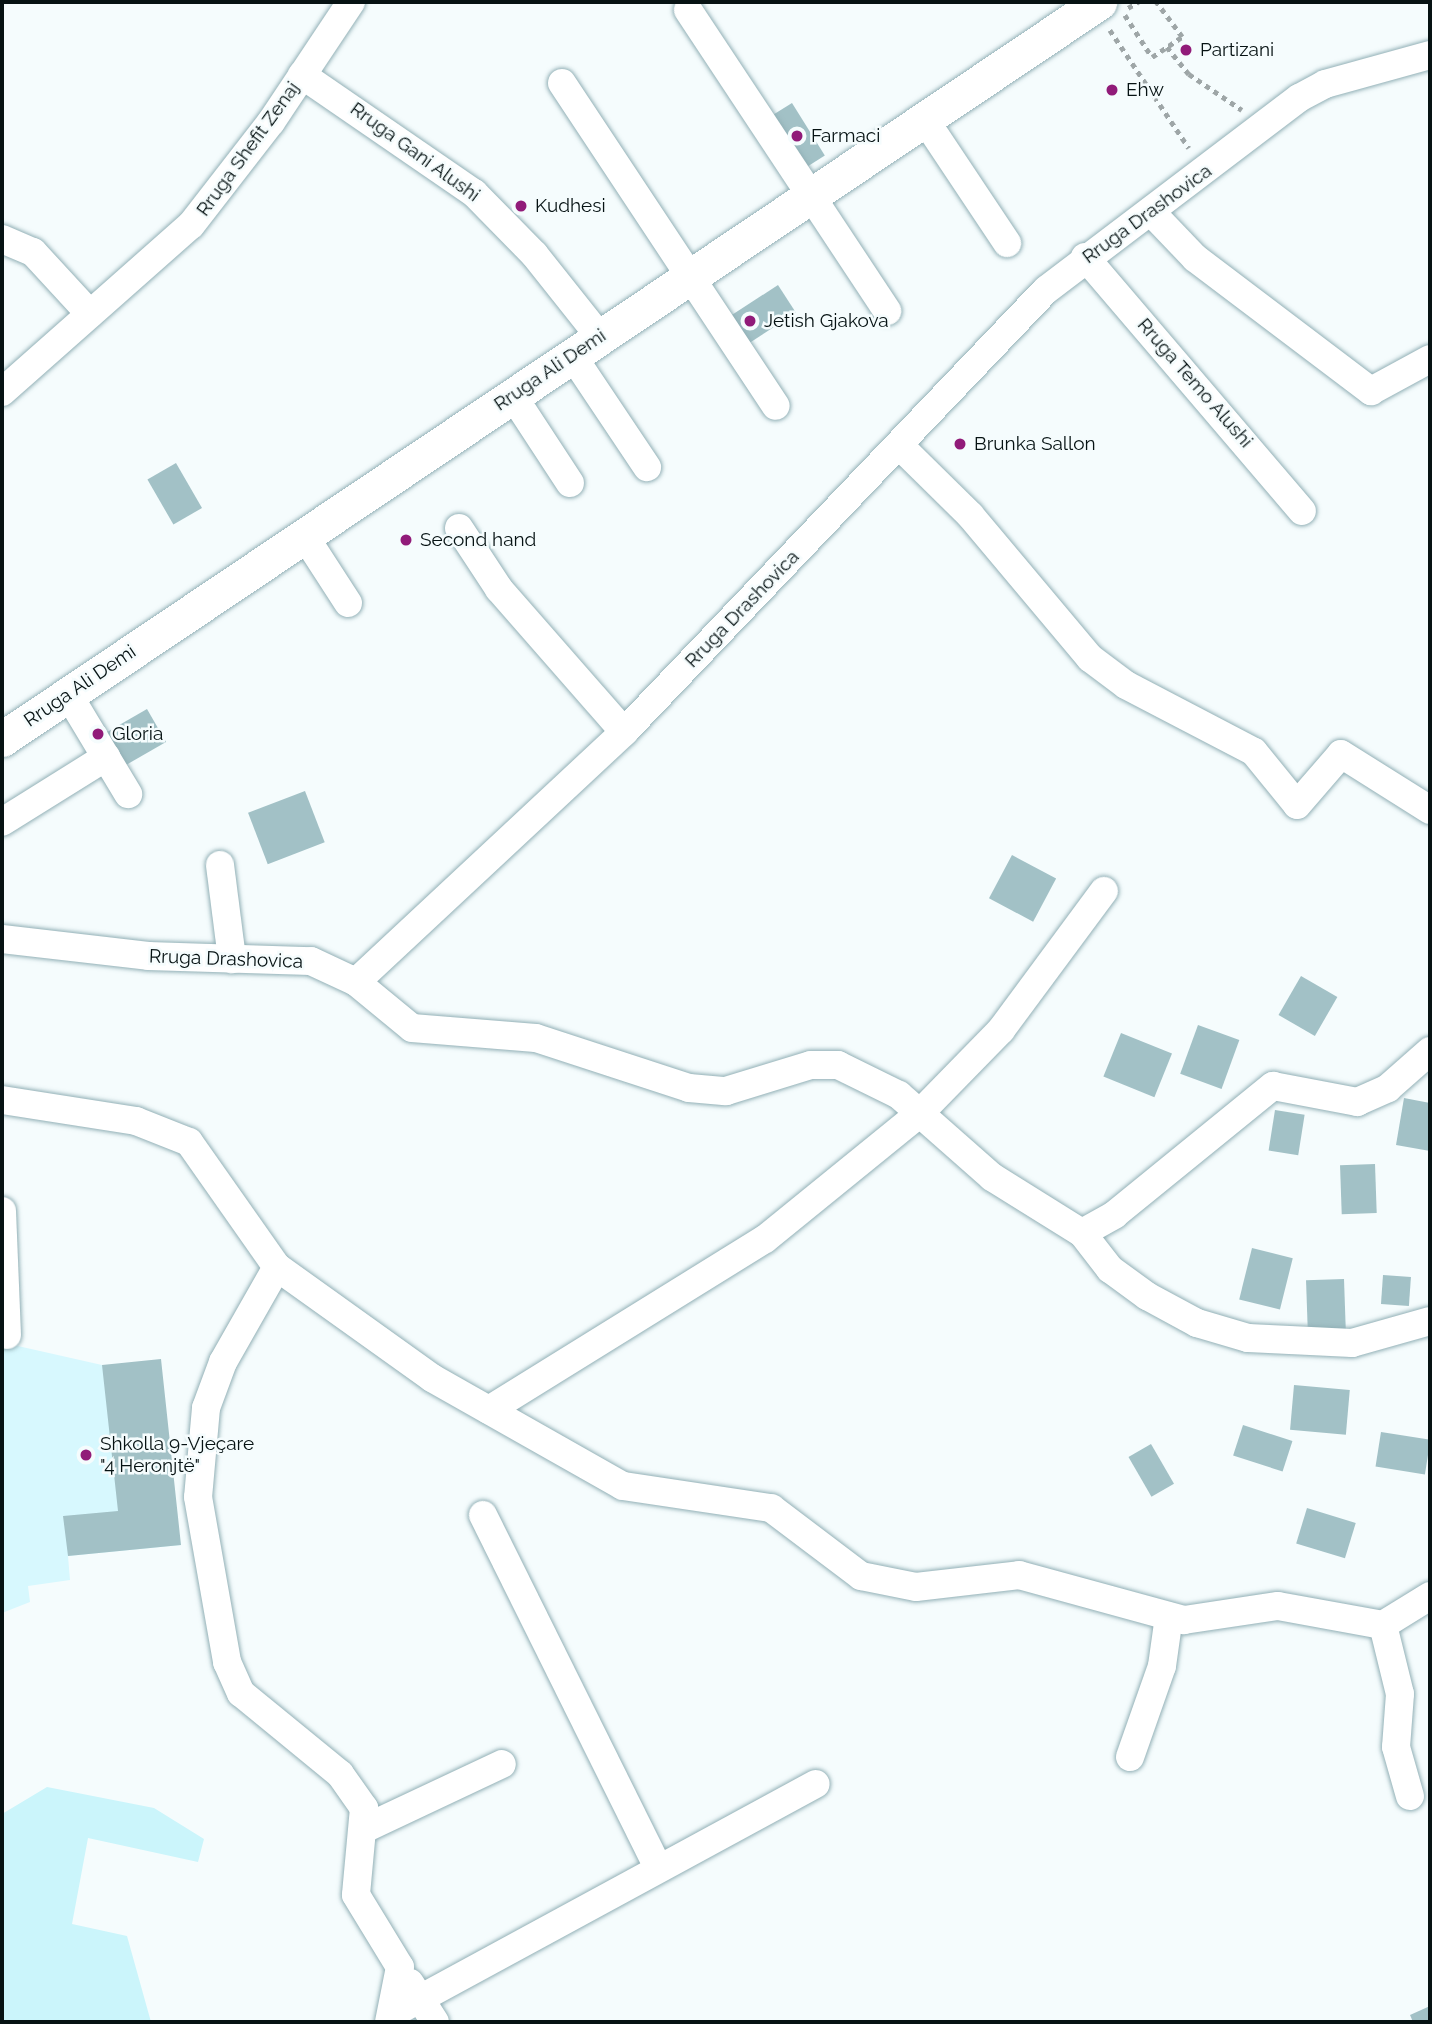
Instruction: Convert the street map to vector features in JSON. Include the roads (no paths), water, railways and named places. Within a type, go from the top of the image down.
[{"type":"main road","name":"Rruga Ali Demi","points":[[2,739],[688,276],[925,120],[1109,12]]},
{"type":"street","name":"Rruga Shefit Zenaj","points":[[2,392],[191,225],[302,75],[351,2]]},
{"type":"street","points":[[688,10],[809,197],[887,311]]},
{"type":"street","name":"Rruga Drashovica","points":[[2,939],[232,959],[311,961],[356,982],[624,732],[899,445],[980,353],[1085,257],[1206,173],[1262,125],[1325,84],[1430,55]]},
{"type":"street","name":"Rruga Gani Alushi","points":[[302,75],[474,193],[534,254],[586,346],[647,467]]},
{"type":"street","points":[[562,83],[776,406]]},
{"type":"street","points":[[925,120],[1007,243]]},
{"type":"street","points":[[1152,213],[1195,258],[1371,391],[1430,359]]},
{"type":"street","points":[[2,239],[33,252],[90,314]]},
{"type":"street","name":"Rruga Temo Alushi","points":[[1085,257],[1302,511]]},
{"type":"street","points":[[513,396],[570,483]]},
{"type":"street","points":[[899,445],[970,514],[1090,658],[1126,685],[1254,752],[1297,805],[1341,754],[1430,810]]},
{"type":"street","points":[[459,528],[506,598],[624,732]]},
{"type":"street","points":[[304,535],[348,603]]},
{"type":"street","points":[[68,694],[128,794]]},
{"type":"street","points":[[2,822],[106,757]]},
{"type":"street","points":[[220,865],[232,959]]},
{"type":"street","points":[[489,1410],[765,1239],[920,1113],[1000,1030],[1104,891]]},
{"type":"street","points":[[356,982],[412,1028],[434,1034],[499,1031],[689,1088],[726,1091],[811,1065],[838,1065],[867,1075],[920,1113],[992,1177],[1082,1233],[1110,1269],[1147,1296],[1197,1323],[1248,1338],[1352,1343],[1430,1321]]},
{"type":"street","points":[[1082,1233],[1125,1206],[1273,1086],[1357,1102],[1388,1088],[1430,1051]]},
{"type":"street","points":[[2,1100],[135,1121],[189,1142],[277,1267],[432,1378],[622,1486],[771,1508],[839,1562],[889,1585],[1019,1575],[1169,1616],[1214,1617],[1278,1606],[1383,1625],[1430,1596]]},
{"type":"street","points":[[2,1223],[7,1335]]},
{"type":"street","points":[[277,1267],[223,1362],[206,1408],[198,1497],[227,1662],[240,1693],[340,1774],[356,1792],[366,1828],[356,1895],[435,2022]]},
{"type":"street","points":[[482,1515],[657,1867]]},
{"type":"street","points":[[1130,1758],[1162,1666],[1169,1616]]},
{"type":"street","points":[[1383,1625],[1400,1695],[1396,1747],[1410,1796]]},
{"type":"street","points":[[366,1828],[502,1764]]},
{"type":"street","points":[[391,2018],[419,1997],[816,1784]]},
{"type":"street","points":[[391,2018],[400,1967]]},
{"type":"place","name":"Partizani","points":[[1186,50]]},
{"type":"place","name":"Ehw","points":[[1112,90]]},
{"type":"place","name":"Farmaci","points":[[797,136]]},
{"type":"place","name":"Kudhesi","points":[[521,206]]},
{"type":"place","name":"Jetish Gjakova","points":[[750,321]]},
{"type":"place","name":"Brunka Sallon","points":[[960,444]]},
{"type":"place","name":"Second hand","points":[[406,540]]},
{"type":"place","name":"Gloria","points":[[98,734]]},
{"type":"place","name":"Shkolla 9-Vjeçare \"4 Heronjtë\"","points":[[86,1455]]}]
